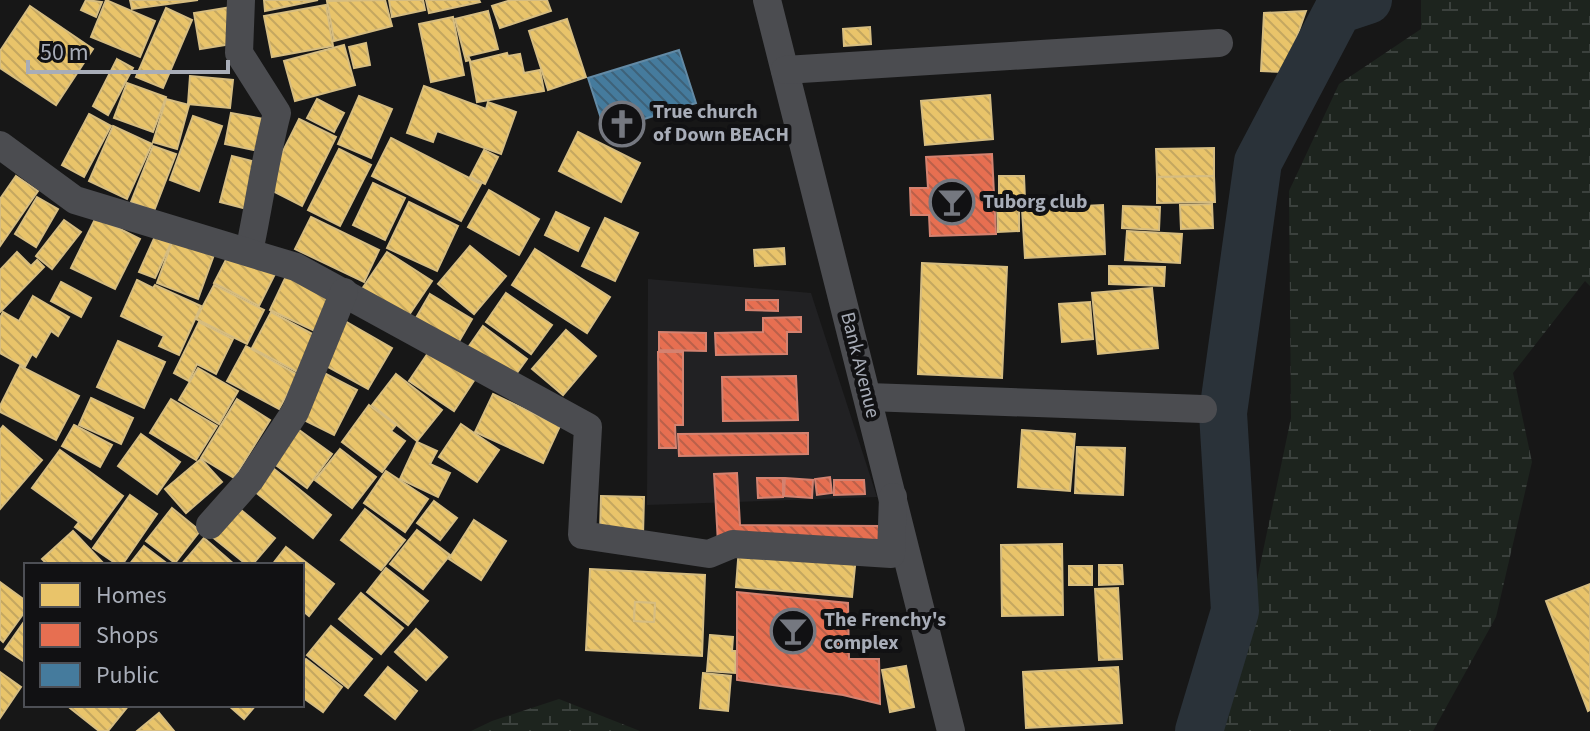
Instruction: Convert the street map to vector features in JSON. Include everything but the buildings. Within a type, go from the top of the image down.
[{"type":"street","points":[[241,0],[239,53],[277,113],[264,163],[249,252]]},
{"type":"street","name":"Bank Avenue","points":[[767,0],[951,731]]},
{"type":"street","points":[[785,70],[1219,43]]},
{"type":"street","points":[[0,145],[75,200],[296,267],[588,427],[582,535],[709,554],[733,544],[891,554],[893,497]]},
{"type":"street","points":[[210,525],[250,480],[295,412],[344,292]]},
{"type":"street","points":[[868,397],[1203,409]]},
{"type":"shaded area","points":[[648,279],[811,293],[877,497],[647,505]]},
{"type":"green space","points":[[1421,0],[1590,0],[1590,286],[1585,281],[1513,373],[1532,462],[1496,617],[1433,731],[1220,731],[1234,689],[1291,418],[1289,191],[1339,84],[1421,29]]},
{"type":"green space","points":[[559,699],[640,731],[471,731],[492,721]]},
{"type":"waterway","points":[[1199,731],[1235,611],[1223,413],[1258,162],[1338,10],[1368,0]]},
{"type":"place","name":"True church of Down BEACH","points":[[622,124]]},
{"type":"place","name":"Tuborg club","points":[[952,202]]},
{"type":"place","name":"The Frenchy's complex","points":[[793,631]]}]
